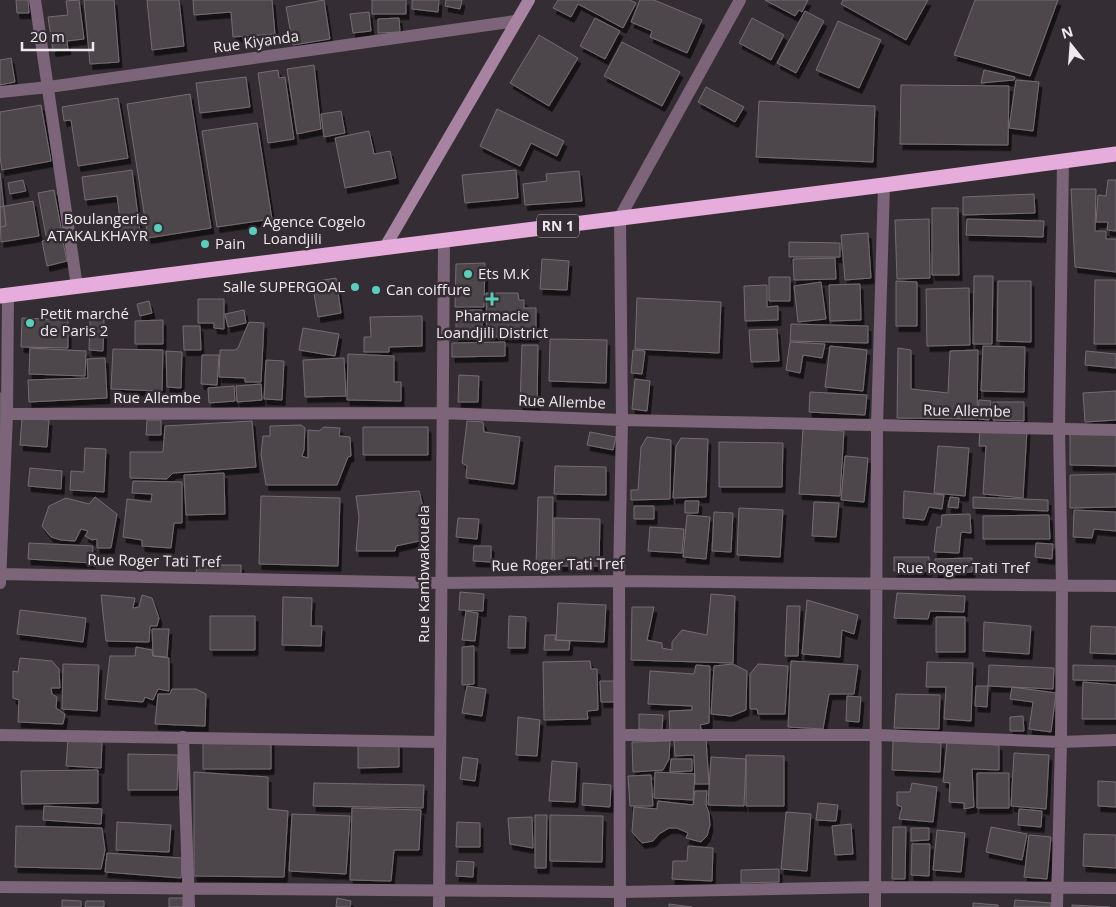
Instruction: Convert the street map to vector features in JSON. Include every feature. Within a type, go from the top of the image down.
[{"type":"highway","name":"RN 1","points":[[4,296],[385,247],[444,242],[620,217],[884,185],[1116,154]]},
{"type":"street","points":[[35,0],[77,287]]},
{"type":"street","points":[[385,247],[528,0]]},
{"type":"street","points":[[620,907],[621,735],[618,581],[622,420],[620,217],[740,0]]},
{"type":"street","name":"Rue Kiyanda","points":[[0,92],[48,87],[516,21]]},
{"type":"street","points":[[1056,907],[1061,742],[1062,585],[1059,428],[1063,161]]},
{"type":"street","points":[[875,907],[878,584],[877,426],[884,185]]},
{"type":"street","name":"Rue Kambwakouela","points":[[439,907],[441,413],[444,242]]},
{"type":"street","points":[[0,579],[7,414],[4,296]]},
{"type":"street","name":"Rue Allembe","points":[[7,414],[441,413],[622,420],[1116,430]]},
{"type":"street","name":"Rue Roger Tati Tref","points":[[0,579],[440,583],[618,581],[1116,586]]},
{"type":"street","points":[[0,735],[440,742]]},
{"type":"street","points":[[621,735],[877,735],[1061,742],[1116,740]]},
{"type":"street","points":[[183,737],[189,907]]},
{"type":"street","points":[[0,887],[439,892],[621,892],[875,887],[1116,888]]},
{"type":"building","points":[[16,0],[28,0],[29,13],[17,13]]},
{"type":"building","points":[[79,0],[84,39],[67,41],[68,49],[53,51],[48,17],[68,15],[66,1]]},
{"type":"building","points":[[84,0],[114,0],[119,62],[90,64]]},
{"type":"building","points":[[147,0],[179,0],[184,46],[152,50]]},
{"type":"building","points":[[193,0],[272,0],[275,34],[233,37],[231,12],[194,15]]},
{"type":"building","points":[[324,0],[330,39],[293,45],[286,7]]},
{"type":"building","points":[[372,0],[406,0],[406,14],[372,14]]},
{"type":"building","points":[[412,0],[439,0],[438,12],[412,9]]},
{"type":"building","points":[[446,0],[462,0],[460,9],[445,6]]},
{"type":"building","points":[[558,0],[630,0],[636,3],[623,28],[578,4],[571,17],[553,8]]},
{"type":"building","points":[[640,0],[654,0],[702,20],[687,53],[650,37],[652,31],[631,22]]},
{"type":"building","points":[[765,0],[808,0],[802,12],[799,10],[795,16]]},
{"type":"building","points":[[843,0],[928,0],[906,40],[841,4]]},
{"type":"building","points":[[975,0],[1058,0],[1030,76],[954,55]]},
{"type":"building","points":[[805,11],[824,21],[796,73],[777,63]]},
{"type":"building","points":[[369,12],[371,31],[353,33],[350,14]]},
{"type":"building","points":[[399,18],[400,32],[378,33],[378,19]]},
{"type":"building","points":[[595,18],[620,31],[605,59],[580,46]]},
{"type":"building","points":[[752,18],[784,35],[771,60],[739,43]]},
{"type":"building","points":[[838,21],[881,40],[859,88],[816,70]]},
{"type":"building","points":[[539,35],[578,58],[549,106],[510,83]]},
{"type":"building","points":[[622,42],[680,72],[662,106],[604,76]]},
{"type":"building","points":[[11,58],[15,82],[0,85],[0,60]]},
{"type":"building","points":[[314,65],[321,129],[297,134],[287,69]]},
{"type":"building","points":[[278,70],[279,78],[285,77],[294,139],[268,143],[258,73]]},
{"type":"building","points":[[984,70],[1015,77],[1014,80],[981,83]]},
{"type":"building","points":[[246,77],[250,107],[200,113],[196,83]]},
{"type":"building","points":[[1016,80],[1039,82],[1033,131],[1009,128]]},
{"type":"building","points":[[901,85],[1009,86],[1008,145],[900,144]]},
{"type":"building","points":[[706,87],[744,107],[735,122],[698,102]]},
{"type":"building","points":[[190,94],[211,228],[148,238],[127,104]]},
{"type":"building","points":[[118,98],[128,158],[78,166],[71,120],[64,121],[62,107]]},
{"type":"building","points":[[759,101],[875,106],[873,162],[756,157]]},
{"type":"building","points":[[41,105],[51,161],[2,170],[0,157],[0,112]]},
{"type":"building","points":[[497,109],[564,141],[557,156],[531,143],[520,166],[480,146]]},
{"type":"building","points":[[341,111],[345,133],[324,137],[321,114]]},
{"type":"building","points":[[257,123],[272,219],[217,227],[202,131]]},
{"type":"building","points":[[369,131],[374,154],[390,151],[396,178],[345,188],[335,138]]},
{"type":"building","points":[[132,170],[140,231],[122,234],[117,196],[85,200],[82,177]]},
{"type":"building","points":[[516,170],[518,198],[465,203],[462,175]]},
{"type":"building","points":[[579,171],[582,201],[525,205],[523,184],[547,181],[546,174]]},
{"type":"building","points":[[0,173],[6,226],[0,227]]},
{"type":"building","points":[[23,180],[26,191],[10,194],[8,183]]},
{"type":"building","points":[[1108,180],[1116,180],[1116,231],[1107,230],[1108,222],[1096,222],[1098,195],[1106,196]]},
{"type":"building","points":[[1071,189],[1096,189],[1095,231],[1106,231],[1106,239],[1116,239],[1116,272],[1075,267]]},
{"type":"building","points":[[54,190],[62,233],[46,236],[38,193]]},
{"type":"building","points":[[1034,194],[1035,213],[963,215],[963,197]]},
{"type":"building","points":[[33,201],[39,236],[1,242],[0,207]]},
{"type":"building","points":[[932,208],[958,208],[959,275],[932,275]]},
{"type":"building","points":[[929,219],[930,278],[897,279],[895,220]]},
{"type":"building","points":[[967,219],[1044,221],[1043,237],[966,235]]},
{"type":"building","points":[[868,233],[871,278],[845,280],[841,235]]},
{"type":"building","points":[[62,237],[67,261],[47,266],[42,241]]},
{"type":"building","points":[[789,242],[840,243],[840,257],[789,257]]},
{"type":"building","points":[[835,258],[836,279],[794,280],[793,259]]},
{"type":"building","points":[[542,259],[569,261],[567,290],[540,289]]},
{"type":"building","points":[[485,263],[484,307],[455,307],[456,264]]},
{"type":"building","points":[[974,276],[993,276],[992,344],[973,344]]},
{"type":"building","points":[[769,277],[790,277],[790,301],[769,301]]},
{"type":"building","points":[[336,278],[341,313],[318,317],[312,282]]},
{"type":"building","points":[[1095,280],[1116,280],[1116,344],[1094,344]]},
{"type":"building","points":[[896,281],[917,282],[917,326],[896,326]]},
{"type":"building","points":[[998,281],[1031,281],[1031,342],[997,341]]},
{"type":"building","points":[[821,282],[826,319],[798,322],[794,286]]},
{"type":"building","points":[[860,284],[861,320],[830,321],[829,285]]},
{"type":"building","points":[[767,285],[767,307],[778,306],[778,320],[745,321],[744,286]]},
{"type":"building","points":[[969,288],[970,345],[927,346],[926,289]]},
{"type":"building","points":[[486,293],[518,293],[519,300],[524,300],[524,308],[536,308],[536,337],[487,337]]},
{"type":"building","points":[[637,298],[721,302],[719,353],[635,349]]},
{"type":"building","points":[[198,299],[224,299],[224,329],[214,328],[214,323],[198,323]]},
{"type":"building","points":[[149,301],[152,313],[140,316],[137,304]]},
{"type":"building","points":[[244,310],[246,323],[228,327],[225,314]]},
{"type":"building","points":[[456,310],[482,310],[482,339],[456,339]]},
{"type":"building","points":[[422,316],[422,346],[389,347],[389,352],[364,352],[364,337],[371,337],[370,317]]},
{"type":"building","points":[[22,318],[68,320],[68,348],[21,347]]},
{"type":"building","points":[[90,319],[104,320],[103,351],[89,350]]},
{"type":"building","points":[[163,320],[163,344],[135,344],[135,321]]},
{"type":"building","points":[[249,322],[264,323],[261,382],[245,382],[245,378],[219,377],[220,350],[235,350],[238,348]]},
{"type":"building","points":[[791,324],[868,326],[868,343],[790,341]]},
{"type":"building","points":[[183,326],[200,326],[201,350],[184,350]]},
{"type":"building","points":[[303,328],[339,334],[335,356],[299,350]]},
{"type":"building","points":[[777,329],[779,361],[751,362],[749,330]]},
{"type":"building","points":[[550,339],[607,340],[606,383],[549,381]]},
{"type":"building","points":[[505,342],[505,356],[452,357],[452,343]]},
{"type":"building","points":[[790,342],[825,344],[822,358],[803,355],[800,373],[786,370]]},
{"type":"building","points":[[522,345],[538,345],[537,407],[520,406]]},
{"type":"building","points":[[830,346],[867,350],[863,391],[825,387]]},
{"type":"building","points":[[983,346],[1025,347],[1024,392],[981,391]]},
{"type":"building","points":[[30,348],[86,351],[85,376],[29,374]]},
{"type":"building","points":[[898,348],[911,350],[911,389],[948,393],[950,351],[978,350],[977,419],[897,418]]},
{"type":"building","points":[[113,349],[163,350],[162,391],[111,389]]},
{"type":"building","points":[[633,350],[645,351],[642,374],[631,373]]},
{"type":"building","points":[[166,351],[182,352],[181,388],[167,387]]},
{"type":"building","points":[[1086,351],[1116,354],[1116,368],[1085,365]]},
{"type":"building","points":[[348,354],[394,356],[394,382],[401,382],[401,401],[347,400]]},
{"type":"building","points":[[202,355],[219,355],[217,385],[201,384]]},
{"type":"building","points":[[105,358],[107,398],[29,402],[28,380],[88,378],[87,359]]},
{"type":"building","points":[[344,358],[346,396],[305,397],[303,360]]},
{"type":"building","points":[[266,360],[284,361],[282,400],[264,399]]},
{"type":"building","points":[[459,375],[479,376],[478,402],[458,402]]},
{"type":"building","points":[[635,379],[650,381],[647,411],[632,409]]},
{"type":"building","points":[[261,384],[262,400],[237,402],[236,386]]},
{"type":"building","points":[[234,386],[235,401],[209,403],[208,388]]},
{"type":"building","points":[[1116,391],[1116,420],[1085,422],[1083,393]]},
{"type":"building","points":[[810,392],[867,395],[865,415],[809,412]]},
{"type":"building","points":[[1,393],[1,442],[0,442]]},
{"type":"building","points":[[979,400],[991,401],[989,420],[978,419]]},
{"type":"building","points":[[993,402],[1024,402],[1024,421],[993,420]]},
{"type":"building","points":[[22,418],[49,420],[47,447],[20,445]]},
{"type":"building","points":[[147,420],[161,420],[161,435],[146,435]]},
{"type":"building","points":[[252,421],[256,467],[173,473],[167,479],[130,478],[130,452],[163,452],[165,426]]},
{"type":"building","points":[[467,421],[483,422],[484,432],[520,437],[514,484],[466,478],[467,466],[462,463]]},
{"type":"building","points":[[301,425],[305,428],[302,456],[308,458],[308,430],[319,431],[324,427],[340,428],[339,436],[350,437],[351,456],[348,457],[337,485],[266,485],[261,455],[263,436],[270,436],[270,426]]},
{"type":"building","points":[[363,427],[428,427],[428,455],[363,455]]},
{"type":"building","points":[[980,428],[1027,430],[1023,498],[983,494],[986,446],[979,446]]},
{"type":"building","points":[[803,429],[844,431],[840,496],[799,494]]},
{"type":"building","points":[[590,432],[616,437],[613,450],[587,445]]},
{"type":"building","points":[[1070,433],[1116,433],[1116,466],[1070,465]]},
{"type":"building","points":[[647,437],[671,440],[670,499],[631,500],[631,490],[638,490],[641,447]]},
{"type":"building","points":[[681,438],[708,439],[706,497],[673,498],[676,446]]},
{"type":"building","points":[[719,442],[783,443],[782,487],[719,487]]},
{"type":"building","points":[[938,446],[969,448],[965,496],[934,493]]},
{"type":"building","points":[[85,448],[106,449],[104,492],[70,490],[71,471],[84,472]]},
{"type":"building","points":[[845,456],[868,458],[864,502],[841,500]]},
{"type":"building","points":[[555,466],[606,467],[606,495],[554,494]]},
{"type":"building","points":[[30,468],[62,471],[61,489],[28,486]]},
{"type":"building","points":[[224,473],[225,514],[186,515],[184,475]]},
{"type":"building","points":[[1116,474],[1116,507],[1070,508],[1070,475]]},
{"type":"building","points":[[133,481],[182,482],[182,523],[174,523],[171,548],[142,546],[142,540],[123,537],[127,499],[151,502],[152,494],[132,493]]},
{"type":"building","points":[[419,491],[426,519],[424,540],[396,546],[395,551],[356,551],[359,517],[356,496]]},
{"type":"building","points":[[904,491],[944,495],[942,509],[929,507],[924,520],[903,518]]},
{"type":"building","points":[[261,496],[340,498],[338,566],[259,564]]},
{"type":"building","points":[[95,497],[117,514],[111,548],[97,548],[97,539],[92,540],[85,536],[88,531],[81,529],[75,541],[61,540],[51,537],[42,526],[49,506],[66,498],[89,504]]},
{"type":"building","points":[[538,497],[553,497],[552,567],[536,566]]},
{"type":"building","points":[[950,497],[959,498],[958,508],[948,507]]},
{"type":"building","points":[[973,497],[1048,500],[1048,511],[973,508]]},
{"type":"building","points":[[685,501],[699,501],[698,513],[685,513]]},
{"type":"building","points":[[814,502],[839,503],[836,537],[812,536]]},
{"type":"building","points":[[634,506],[654,506],[654,519],[634,519]]},
{"type":"building","points":[[739,508],[783,510],[780,557],[737,555]]},
{"type":"building","points":[[1074,510],[1116,512],[1116,531],[1094,529],[1092,538],[1073,537]]},
{"type":"building","points":[[714,512],[733,513],[731,552],[712,551]]},
{"type":"building","points":[[970,514],[971,533],[961,532],[959,553],[934,552],[937,527],[941,527],[942,515]]},
{"type":"building","points":[[687,515],[710,517],[706,559],[683,557]]},
{"type":"building","points":[[1049,515],[1050,539],[983,539],[983,516]]},
{"type":"building","points":[[458,518],[479,519],[477,539],[456,537]]},
{"type":"building","points":[[554,518],[600,519],[599,566],[554,566]]},
{"type":"building","points":[[650,527],[684,529],[682,553],[648,551]]},
{"type":"building","points":[[29,543],[93,546],[92,563],[28,559]]},
{"type":"building","points":[[1036,543],[1053,544],[1052,559],[1035,557]]},
{"type":"building","points":[[474,546],[491,546],[491,562],[473,561]]},
{"type":"building","points":[[894,557],[929,557],[929,571],[894,571]]},
{"type":"building","points":[[972,558],[972,572],[935,573],[935,559]]},
{"type":"building","points":[[197,565],[241,565],[241,575],[196,575]]},
{"type":"building","points":[[460,592],[484,594],[483,611],[459,610]]},
{"type":"building","points":[[897,593],[965,596],[964,612],[930,611],[928,619],[894,618]]},
{"type":"building","points":[[711,594],[735,596],[733,663],[631,660],[632,607],[654,607],[647,640],[662,643],[662,648],[672,650],[672,642],[682,630],[707,635]]},
{"type":"building","points":[[101,595],[135,598],[133,608],[139,607],[142,595],[152,598],[159,618],[157,626],[150,626],[149,642],[106,641]]},
{"type":"building","points":[[283,597],[312,598],[311,626],[322,626],[321,646],[282,645]]},
{"type":"building","points":[[807,600],[858,615],[854,634],[842,630],[840,657],[802,654]]},
{"type":"building","points":[[558,603],[606,605],[604,642],[556,640]]},
{"type":"building","points":[[787,606],[800,606],[798,656],[785,656]]},
{"type":"building","points":[[20,610],[86,618],[83,642],[17,634]]},
{"type":"building","points":[[466,611],[478,613],[475,641],[462,640]]},
{"type":"building","points":[[210,616],[255,616],[255,650],[210,650]]},
{"type":"building","points":[[509,616],[526,617],[525,648],[508,648]]},
{"type":"building","points":[[936,617],[965,617],[965,652],[936,652]]},
{"type":"building","points":[[984,622],[1031,626],[1029,654],[983,651]]},
{"type":"building","points":[[1091,626],[1116,627],[1116,654],[1090,653]]},
{"type":"building","points":[[152,629],[169,629],[167,657],[153,656]]},
{"type":"building","points":[[545,635],[556,635],[555,640],[570,641],[569,650],[544,650]]},
{"type":"building","points":[[474,646],[474,684],[462,685],[462,647]]},
{"type":"building","points":[[136,647],[152,650],[153,656],[169,658],[169,691],[158,689],[153,700],[145,697],[143,702],[105,699],[110,656],[135,656]]},
{"type":"building","points":[[20,658],[52,661],[59,669],[60,688],[51,688],[52,694],[57,697],[56,708],[65,714],[63,724],[18,722],[19,700],[13,698],[13,671],[18,672]]},
{"type":"building","points":[[590,661],[591,669],[597,669],[598,710],[587,711],[588,719],[544,720],[543,662]]},
{"type":"building","points":[[791,661],[858,665],[854,694],[829,694],[823,729],[788,727]]},
{"type":"building","points":[[927,662],[973,663],[971,721],[944,719],[946,687],[926,687]]},
{"type":"building","points":[[63,664],[99,665],[97,711],[62,709]]},
{"type":"building","points":[[733,664],[747,671],[746,710],[731,716],[711,714],[714,666]]},
{"type":"building","points":[[758,664],[788,666],[785,714],[758,714],[757,709],[750,709],[750,674]]},
{"type":"building","points":[[696,665],[710,666],[709,723],[700,725],[702,731],[670,731],[669,711],[692,710],[692,706],[648,704],[650,671],[694,674]]},
{"type":"building","points":[[989,665],[1054,668],[1053,689],[988,686]]},
{"type":"building","points":[[1073,665],[1116,666],[1116,681],[1073,680]]},
{"type":"building","points":[[600,681],[614,681],[615,702],[601,702]]},
{"type":"building","points":[[1083,682],[1116,685],[1116,719],[1082,719]]},
{"type":"building","points":[[467,686],[486,689],[482,716],[462,713]]},
{"type":"building","points":[[976,686],[988,686],[987,707],[975,706]]},
{"type":"building","points":[[1012,687],[1056,693],[1051,732],[1029,729],[1033,702],[1010,699]]},
{"type":"building","points":[[172,689],[196,689],[206,694],[205,726],[155,724],[158,694],[170,694]]},
{"type":"building","points":[[896,694],[940,695],[939,729],[894,728]]},
{"type":"building","points":[[847,696],[861,697],[859,722],[846,721]]},
{"type":"building","points":[[639,714],[663,715],[662,730],[639,729]]},
{"type":"building","points":[[1023,716],[1024,731],[1010,731],[1010,717]]},
{"type":"building","points":[[518,717],[540,720],[537,756],[516,755]]},
{"type":"building","points":[[68,739],[102,740],[101,768],[66,766]]},
{"type":"building","points":[[706,739],[709,784],[695,784],[694,755],[675,756],[674,741]]},
{"type":"building","points":[[203,740],[271,740],[271,769],[203,769]]},
{"type":"building","points":[[670,741],[669,759],[663,770],[633,772],[632,742]]},
{"type":"building","points":[[893,741],[941,743],[940,772],[892,770]]},
{"type":"building","points":[[947,742],[999,745],[999,770],[972,769],[974,807],[964,809],[964,803],[949,802],[950,783],[943,782]]},
{"type":"building","points":[[399,743],[399,767],[358,768],[358,744]]},
{"type":"building","points":[[1014,753],[1049,755],[1046,809],[1011,806]]},
{"type":"building","points":[[128,754],[178,755],[177,790],[128,790]]},
{"type":"building","points":[[746,755],[784,756],[784,806],[746,806]]},
{"type":"building","points":[[463,757],[478,759],[475,781],[460,779]]},
{"type":"building","points":[[711,757],[746,759],[744,806],[708,805]]},
{"type":"building","points":[[671,759],[692,759],[692,771],[670,772]]},
{"type":"building","points":[[552,761],[577,763],[575,802],[549,801]]},
{"type":"building","points":[[98,770],[98,803],[22,804],[21,771]]},
{"type":"building","points":[[194,772],[268,777],[268,809],[288,811],[284,877],[194,876]]},
{"type":"building","points":[[655,772],[695,774],[693,800],[654,798]]},
{"type":"building","points":[[977,773],[1009,773],[1009,808],[977,808]]},
{"type":"building","points":[[651,775],[653,806],[630,806],[628,776]]},
{"type":"building","points":[[1098,781],[1116,782],[1116,807],[1098,806]]},
{"type":"building","points":[[314,783],[424,785],[423,808],[313,806]]},
{"type":"building","points":[[583,783],[611,785],[610,807],[582,805]]},
{"type":"building","points":[[912,783],[937,787],[933,822],[899,819],[902,807],[897,805],[897,792],[910,792]]},
{"type":"building","points":[[695,791],[707,791],[706,805],[710,825],[707,836],[701,842],[686,838],[688,833],[677,828],[669,828],[659,834],[653,841],[642,843],[632,832],[634,807],[657,809],[658,801],[693,805]]},
{"type":"building","points":[[818,803],[838,805],[836,821],[816,820]]},
{"type":"building","points":[[44,806],[102,809],[101,824],[43,820]]},
{"type":"building","points":[[352,808],[421,810],[419,850],[394,850],[391,881],[350,880]]},
{"type":"building","points":[[1019,809],[1042,811],[1041,827],[1018,825]]},
{"type":"building","points":[[786,812],[811,814],[807,871],[781,869]]},
{"type":"building","points":[[292,814],[350,816],[346,874],[289,871]]},
{"type":"building","points":[[535,815],[547,815],[546,868],[535,868]]},
{"type":"building","points":[[550,815],[603,816],[602,862],[550,861]]},
{"type":"building","points":[[532,817],[533,848],[510,844],[508,818]]},
{"type":"building","points":[[117,822],[171,825],[169,852],[116,850]]},
{"type":"building","points":[[457,822],[480,823],[480,847],[456,847]]},
{"type":"building","points":[[851,824],[853,854],[835,855],[832,826]]},
{"type":"building","points":[[16,826],[102,828],[105,850],[101,869],[15,867]]},
{"type":"building","points":[[893,827],[906,827],[905,879],[892,879]]},
{"type":"building","points":[[991,827],[1027,834],[1022,860],[986,852]]},
{"type":"building","points":[[911,828],[929,828],[929,840],[911,841]]},
{"type":"building","points":[[937,830],[965,833],[961,872],[933,870]]},
{"type":"building","points":[[1084,834],[1116,835],[1116,868],[1083,866]]},
{"type":"building","points":[[1029,835],[1051,837],[1047,879],[1024,877]]},
{"type":"building","points":[[912,844],[930,844],[929,876],[911,875]]},
{"type":"building","points":[[688,846],[713,848],[712,881],[672,879],[673,861],[687,861]]},
{"type":"building","points":[[107,853],[182,858],[181,878],[105,872]]},
{"type":"building","points":[[457,861],[474,862],[473,877],[456,876]]},
{"type":"building","points":[[779,869],[779,882],[741,883],[741,870]]},
{"type":"building","points":[[169,898],[183,898],[183,907],[169,907]]},
{"type":"building","points":[[337,898],[351,901],[350,907],[336,907]]},
{"type":"building","points":[[62,900],[81,901],[81,907],[62,907]]},
{"type":"building","points":[[1015,900],[1051,903],[1051,907],[1014,907]]},
{"type":"building","points":[[86,901],[104,901],[104,907],[85,907]]},
{"type":"building","points":[[973,903],[998,905],[998,907],[973,907]]},
{"type":"building","points":[[669,904],[692,907],[669,907]]},
{"type":"building","points":[[1072,905],[1110,907],[1072,907]]},
{"type":"place","name":"Boulangerie ATAKALKHAYR","points":[[158,228]]},
{"type":"place","name":"Agence Cogelo Loandjili","points":[[253,231]]},
{"type":"place","name":"Pain","points":[[205,244]]},
{"type":"place","name":"Ets M.K","points":[[468,274]]},
{"type":"place","name":"Salle SUPERGOAL","points":[[355,287]]},
{"type":"place","name":"Can coiffure","points":[[376,290]]},
{"type":"place","name":"Pharmacie Loandjili District","points":[[492,299]]},
{"type":"place","name":"Petit marché de Paris 2","points":[[30,323]]}]
